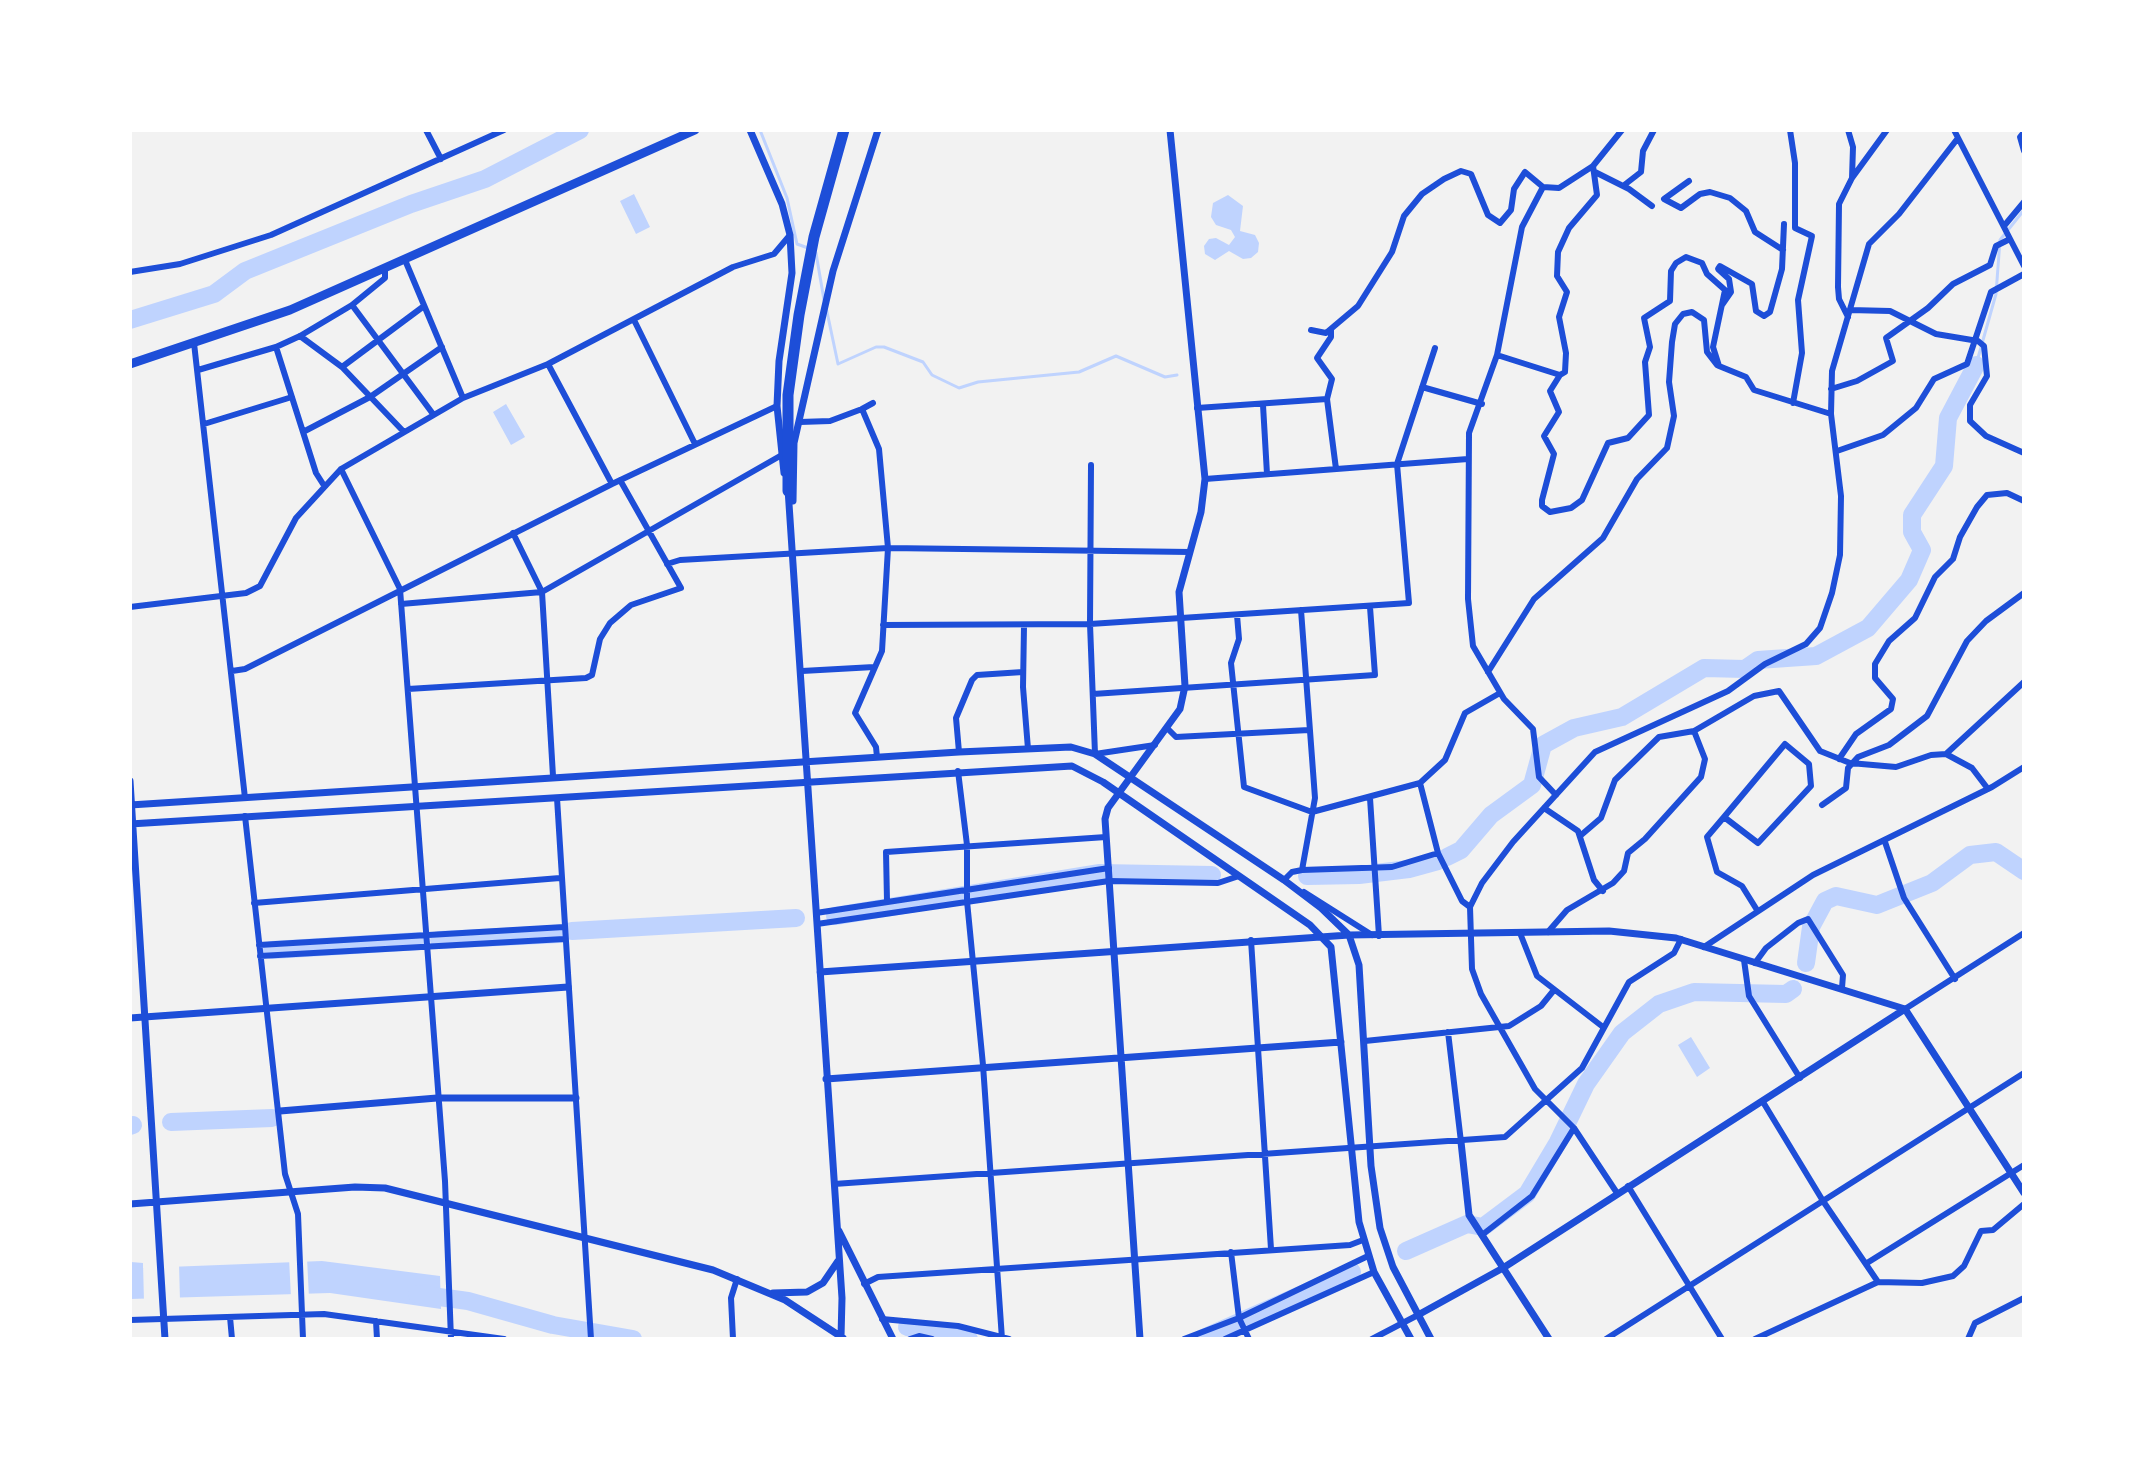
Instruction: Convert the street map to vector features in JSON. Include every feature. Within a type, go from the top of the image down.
[{"type":"highway","points":[[788,491],[788,395],[799,315],[814,237],[844,130]]},
{"type":"main road","points":[[130,364],[290,310],[695,130]]},
{"type":"street","points":[[426,130],[441,159]]},
{"type":"street","points":[[130,272],[180,264],[271,235],[504,130]]},
{"type":"street","points":[[750,130],[782,204],[790,235],[792,273],[779,361],[777,406],[780,456],[788,491],[802,671],[842,1339]]},
{"type":"street","points":[[792,555],[794,443],[833,271],[878,130]]},
{"type":"street","points":[[1140,1339],[1106,837],[1108,808],[1180,709],[1185,686],[1179,592],[1205,479],[1170,130]]},
{"type":"street","points":[[1311,330],[1322,334],[1358,306],[1392,252],[1398,227],[1414,202],[1444,179],[1461,171],[1471,174],[1488,215],[1500,223],[1511,210],[1514,189],[1525,172],[1543,187],[1559,188],[1594,169],[1622,130]]},
{"type":"street","points":[[1623,186],[1641,172],[1643,151],[1654,130]]},
{"type":"street","points":[[1790,130],[1795,163],[1795,228],[1812,236],[1798,300],[1802,353],[1793,403]]},
{"type":"street","points":[[1848,130],[1853,147],[1852,178]]},
{"type":"street","points":[[1849,314],[1839,299],[1839,204],[1852,178],[1887,130]]},
{"type":"street","points":[[1954,130],[2022,263]]},
{"type":"street","points":[[2024,132],[2020,137],[2024,151]]},
{"type":"street","points":[[1617,1193],[1572,1126],[1545,1100],[1499,1028],[1472,969],[1468,934],[1470,907],[1482,883],[1595,752],[1728,691],[1765,664],[1806,644],[1820,628],[1840,555],[1837,451],[1831,414],[1832,371],[1872,239],[1899,214],[1958,138]]},
{"type":"street","points":[[1594,169],[1652,206]]},
{"type":"street","points":[[1594,169],[1597,195],[1569,228],[1558,252],[1557,276],[1567,292],[1559,317],[1566,353],[1565,372],[1550,391],[1559,412],[1544,436],[1554,454],[1542,506],[1550,512],[1571,508],[1582,500],[1608,443],[1628,438],[1649,415],[1644,370],[1650,347],[1644,318],[1670,301],[1671,271],[1676,263],[1686,257],[1702,263],[1707,274],[1725,290],[1713,347],[1719,366]]},
{"type":"street","points":[[1689,181],[1664,199],[1681,208],[1700,194],[1710,192],[1730,198],[1746,211],[1755,232],[1783,250]]},
{"type":"street","points":[[1543,187],[1522,227],[1497,355],[1482,404],[1469,433],[1468,599],[1473,646],[1500,693],[1533,729],[1539,777],[1556,795]]},
{"type":"street","points":[[1831,389],[1857,381],[1893,361],[1886,338],[1953,284],[1990,265],[1998,245],[2024,202]]},
{"type":"street","points":[[1721,305],[1731,292],[1729,279],[1718,269],[1720,266],[1749,281],[1754,287],[1756,311],[1768,315],[1776,295],[1784,224]]},
{"type":"street","points":[[130,607],[222,597],[246,593],[260,586],[296,518],[323,484],[341,469],[463,398],[548,364],[635,322],[733,267],[774,254],[790,235]]},
{"type":"street","points":[[405,260],[463,398]]},
{"type":"street","points":[[198,370],[276,347],[300,336],[352,305],[385,278],[385,268]]},
{"type":"street","points":[[1837,451],[1883,435],[1916,408],[1934,379],[1967,364],[1979,342],[1991,292],[2024,274]]},
{"type":"street","points":[[352,305],[433,414]]},
{"type":"street","points":[[342,367],[424,306]]},
{"type":"street","points":[[1849,314],[1890,311],[1936,334],[1979,342]]},
{"type":"street","points":[[1488,672],[1534,599],[1603,538],[1637,479],[1667,448],[1674,416],[1669,382],[1672,342],[1675,324],[1683,314],[1692,312],[1704,320],[1707,352],[1719,366],[1746,377],[1754,390],[1831,414]]},
{"type":"street","points":[[635,322],[695,444]]},
{"type":"street","points":[[1331,329],[1331,337],[1317,358],[1332,379],[1327,399],[1336,469]]},
{"type":"street","points":[[300,336],[342,367],[403,431]]},
{"type":"street","points":[[1979,342],[1987,376],[1970,405],[1970,421],[1986,436],[2024,453]]},
{"type":"street","points":[[194,343],[245,798]]},
{"type":"street","points":[[276,347],[316,473],[323,484]]},
{"type":"street","points":[[303,432],[370,397],[442,347]]},
{"type":"street","points":[[883,625],[1090,624],[1409,603],[1397,464],[1435,348]]},
{"type":"street","points":[[1497,355],[1560,375]]},
{"type":"street","points":[[548,364],[612,484]]},
{"type":"street","points":[[1422,387],[1482,404]]},
{"type":"street","points":[[204,424],[292,397]]},
{"type":"street","points":[[1197,408],[1327,399]]},
{"type":"street","points":[[800,422],[830,421],[873,403]]},
{"type":"street","points":[[1263,405],[1267,474]]},
{"type":"street","points":[[232,671],[245,669],[620,480],[777,406]]},
{"type":"street","points":[[862,409],[879,449],[888,548],[882,651],[855,713],[876,747],[877,757]]},
{"type":"street","points":[[401,604],[542,592],[780,456]]},
{"type":"street","points":[[1205,479],[1468,459]]},
{"type":"street","points":[[1091,465],[1090,624],[1095,754]]},
{"type":"street","points":[[341,469],[400,589],[433,997],[451,1335]]},
{"type":"street","points":[[408,689],[592,675],[600,639],[610,623],[631,605],[681,588],[620,480]]},
{"type":"street","points":[[1839,759],[1856,734],[1891,709],[1893,699],[1875,678],[1875,664],[1889,641],[1915,618],[1935,577],[1953,559],[1960,537],[1977,507],[1987,495],[2007,493],[2024,501]]},
{"type":"street","points":[[513,533],[542,592],[553,776]]},
{"type":"street","points":[[667,564],[680,560],[888,548],[1190,552]]},
{"type":"street","points":[[1822,805],[1846,788],[1850,763],[1866,751],[1896,741],[1927,716],[1967,641],[1986,621],[2024,593]]},
{"type":"street","points":[[1093,694],[1375,675],[1370,607]]},
{"type":"street","points":[[1301,610],[1315,798],[1302,870]]},
{"type":"street","points":[[1237,615],[1239,639],[1231,663],[1235,684],[1236,735],[1244,787],[1312,812],[1420,783],[1445,760],[1465,713],[1500,693]]},
{"type":"street","points":[[1024,626],[1023,672],[1028,749]]},
{"type":"street","points":[[802,671],[874,667]]},
{"type":"street","points":[[959,752],[956,718],[972,680],[977,675],[1023,672]]},
{"type":"street","points":[[1946,754],[2024,682]]},
{"type":"street","points":[[1580,836],[1601,818],[1615,780],[1659,737],[1694,731],[1754,696],[1779,691],[1820,751],[1850,763],[1896,767],[1931,755],[1946,754],[1972,768],[1988,789]]},
{"type":"street","points":[[1168,729],[1176,737],[1309,730]]},
{"type":"street","points":[[1548,932],[1567,910],[1603,891],[1624,871],[1628,853],[1645,839],[1701,777],[1705,759],[1694,731]]},
{"type":"street","points":[[1724,817],[1758,843],[1811,786],[1809,764],[1785,744],[1707,837],[1715,868],[1742,886],[1757,910]]},
{"type":"street","points":[[1095,754],[1155,745]]},
{"type":"street","points":[[131,805],[553,776],[1071,747],[1095,754],[1284,880],[1377,936]]},
{"type":"street","points":[[132,824],[1072,766],[1119,793],[1239,876],[1324,937],[1331,947],[1363,1240],[1374,1272],[1411,1339]]},
{"type":"street","points":[[1704,947],[1813,875],[1885,842],[2024,767]]},
{"type":"street","points":[[882,1319],[914,1320],[1004,1338],[967,895],[967,845],[958,771]]},
{"type":"street","points":[[130,781],[165,1339]]},
{"type":"street","points":[[1420,783],[1438,853],[1462,901],[1470,907]]},
{"type":"street","points":[[557,798],[591,1339]]},
{"type":"street","points":[[1370,798],[1377,936]]},
{"type":"street","points":[[1544,808],[1580,836],[1594,880],[1603,891]]},
{"type":"street","points":[[245,816],[269,1009],[285,1174],[298,1214],[303,1339]]},
{"type":"street","points":[[887,901],[886,852],[1106,837]]},
{"type":"street","points":[[1885,842],[1895,862],[1903,895],[1955,979]]},
{"type":"street","points":[[1284,880],[1292,872],[1302,870],[1375,872],[1438,853]]},
{"type":"street","points":[[817,924],[1109,868]]},
{"type":"street","points":[[816,913],[887,901],[1109,881],[1218,883],[1239,876]]},
{"type":"street","points":[[254,903],[560,878]]},
{"type":"street","points":[[1284,880],[1321,908],[1349,935],[1359,965],[1370,1148],[1380,1228],[1393,1267],[1431,1339]]},
{"type":"street","points":[[1755,963],[1766,948],[1808,919],[1843,975],[1842,988]]},
{"type":"street","points":[[259,945],[564,927]]},
{"type":"street","points":[[820,972],[1349,935],[1644,932],[1681,939],[1905,1009],[2024,1193]]},
{"type":"street","points":[[1520,933],[1537,976],[1603,1027]]},
{"type":"street","points":[[1372,1339],[1503,1268],[2024,933]]},
{"type":"street","points":[[260,956],[564,939]]},
{"type":"street","points":[[834,1184],[1505,1137],[1582,1068],[1629,982],[1674,953],[1681,939]]},
{"type":"street","points":[[1251,940],[1271,1249]]},
{"type":"street","points":[[1744,960],[1749,992],[1800,1078]]},
{"type":"street","points":[[130,1018],[568,987]]},
{"type":"street","points":[[1365,1041],[1509,1026],[1541,1006],[1554,990]]},
{"type":"street","points":[[1448,1032],[1469,1215],[1549,1339]]},
{"type":"street","points":[[826,1079],[983,1065],[1341,1042]]},
{"type":"street","points":[[1606,1339],[2024,1073]]},
{"type":"street","points":[[280,1111],[437,1098],[576,1098]]},
{"type":"street","points":[[1763,1102],[1823,1201],[1878,1282]]},
{"type":"street","points":[[1482,1235],[1532,1196],[1572,1126]]},
{"type":"street","points":[[1867,1263],[2024,1165]]},
{"type":"street","points":[[1628,1186],[1722,1339]]},
{"type":"street","points":[[130,1204],[385,1188],[737,1279],[813,1316],[842,1339]]},
{"type":"street","points":[[1755,1339],[1878,1282],[1908,1284],[1953,1276],[1964,1266],[1981,1231],[1993,1230],[2024,1204]]},
{"type":"street","points":[[836,1226],[893,1339]]},
{"type":"street","points":[[864,1284],[878,1277],[1350,1245],[1363,1240]]},
{"type":"street","points":[[1231,1252],[1239,1318],[1249,1339]]},
{"type":"street","points":[[1184,1339],[1239,1318],[1368,1256]]},
{"type":"street","points":[[771,1293],[807,1292],[823,1283],[839,1261]]},
{"type":"street","points":[[1225,1339],[1361,1275],[1374,1272]]},
{"type":"street","points":[[733,1339],[731,1298],[737,1279]]},
{"type":"street","points":[[1968,1339],[1975,1323],[2024,1298]]},
{"type":"street","points":[[130,1320],[301,1314],[376,1321],[451,1335],[504,1339]]},
{"type":"street","points":[[230,1317],[232,1339]]},
{"type":"street","points":[[376,1321],[377,1339]]},
{"type":"street","points":[[910,1339],[932,1339]]},
{"type":"water","points":[[634,194],[650,227],[636,234],[620,201]]},
{"type":"water","points":[[1228,195],[1243,206],[1240,231],[1255,235],[1259,243],[1258,252],[1251,258],[1243,259],[1229,251],[1215,260],[1205,254],[1204,246],[1209,239],[1216,238],[1229,245],[1235,237],[1231,230],[1216,225],[1211,217],[1213,203]]},
{"type":"water","points":[[506,404],[525,437],[511,445],[493,412]]},
{"type":"water","points":[[1691,1037],[1710,1068],[1697,1077],[1678,1045]]},
{"type":"water","points":[[322,1261],[440,1276],[441,1309],[330,1293],[130,1299],[131,1262],[143,1263],[143,1268]]},
{"type":"pier","points":[[289,1258],[307,1258],[309,1298],[291,1298]]},
{"type":"pier","points":[[143,1263],[179,1263],[180,1301],[144,1302]]},
{"type":"waterway","points":[[130,320],[214,294],[245,271],[411,204],[485,179],[580,130]]},
{"type":"waterway","points":[[760,130],[787,198],[797,244],[808,248]]},
{"type":"waterway","points":[[1976,365],[1996,294],[2000,240],[2024,210]]},
{"type":"waterway","points":[[816,253],[824,300]]},
{"type":"waterway","points":[[826,307],[838,364],[876,347],[884,347],[923,362],[932,375],[959,388],[978,382],[1079,372],[1116,356],[1165,377],[1177,375]]},
{"type":"waterway","points":[[1447,857],[1461,850],[1491,815],[1532,785],[1543,745],[1574,728],[1622,717],[1704,668],[1745,669],[1758,660],[1816,656],[1868,628],[1909,580],[1922,550],[1912,532],[1912,515],[1944,466],[1948,418],[1976,365]]},
{"type":"waterway","points":[[1806,963],[1811,927],[1825,901],[1836,896],[1877,905],[1932,883],[1970,855],[1996,852],[2024,871]]},
{"type":"waterway","points":[[1307,876],[1359,875],[1409,869],[1438,861]]},
{"type":"waterway","points":[[835,916],[1100,873],[1212,875]]},
{"type":"waterway","points":[[572,931],[796,918]]},
{"type":"waterway","points":[[439,940],[559,934]]},
{"type":"waterway","points":[[272,950],[420,941]]},
{"type":"waterway","points":[[1406,1251],[1467,1224],[1483,1227],[1527,1194],[1558,1142],[1586,1084],[1622,1033],[1659,1004],[1694,992],[1786,994],[1793,989]]},
{"type":"waterway","points":[[171,1122],[272,1118]]},
{"type":"waterway","points":[[1201,1339],[1352,1272]]},
{"type":"waterway","points":[[417,1294],[468,1301],[553,1325],[633,1339]]},
{"type":"waterway","points":[[907,1327],[969,1339]]}]
